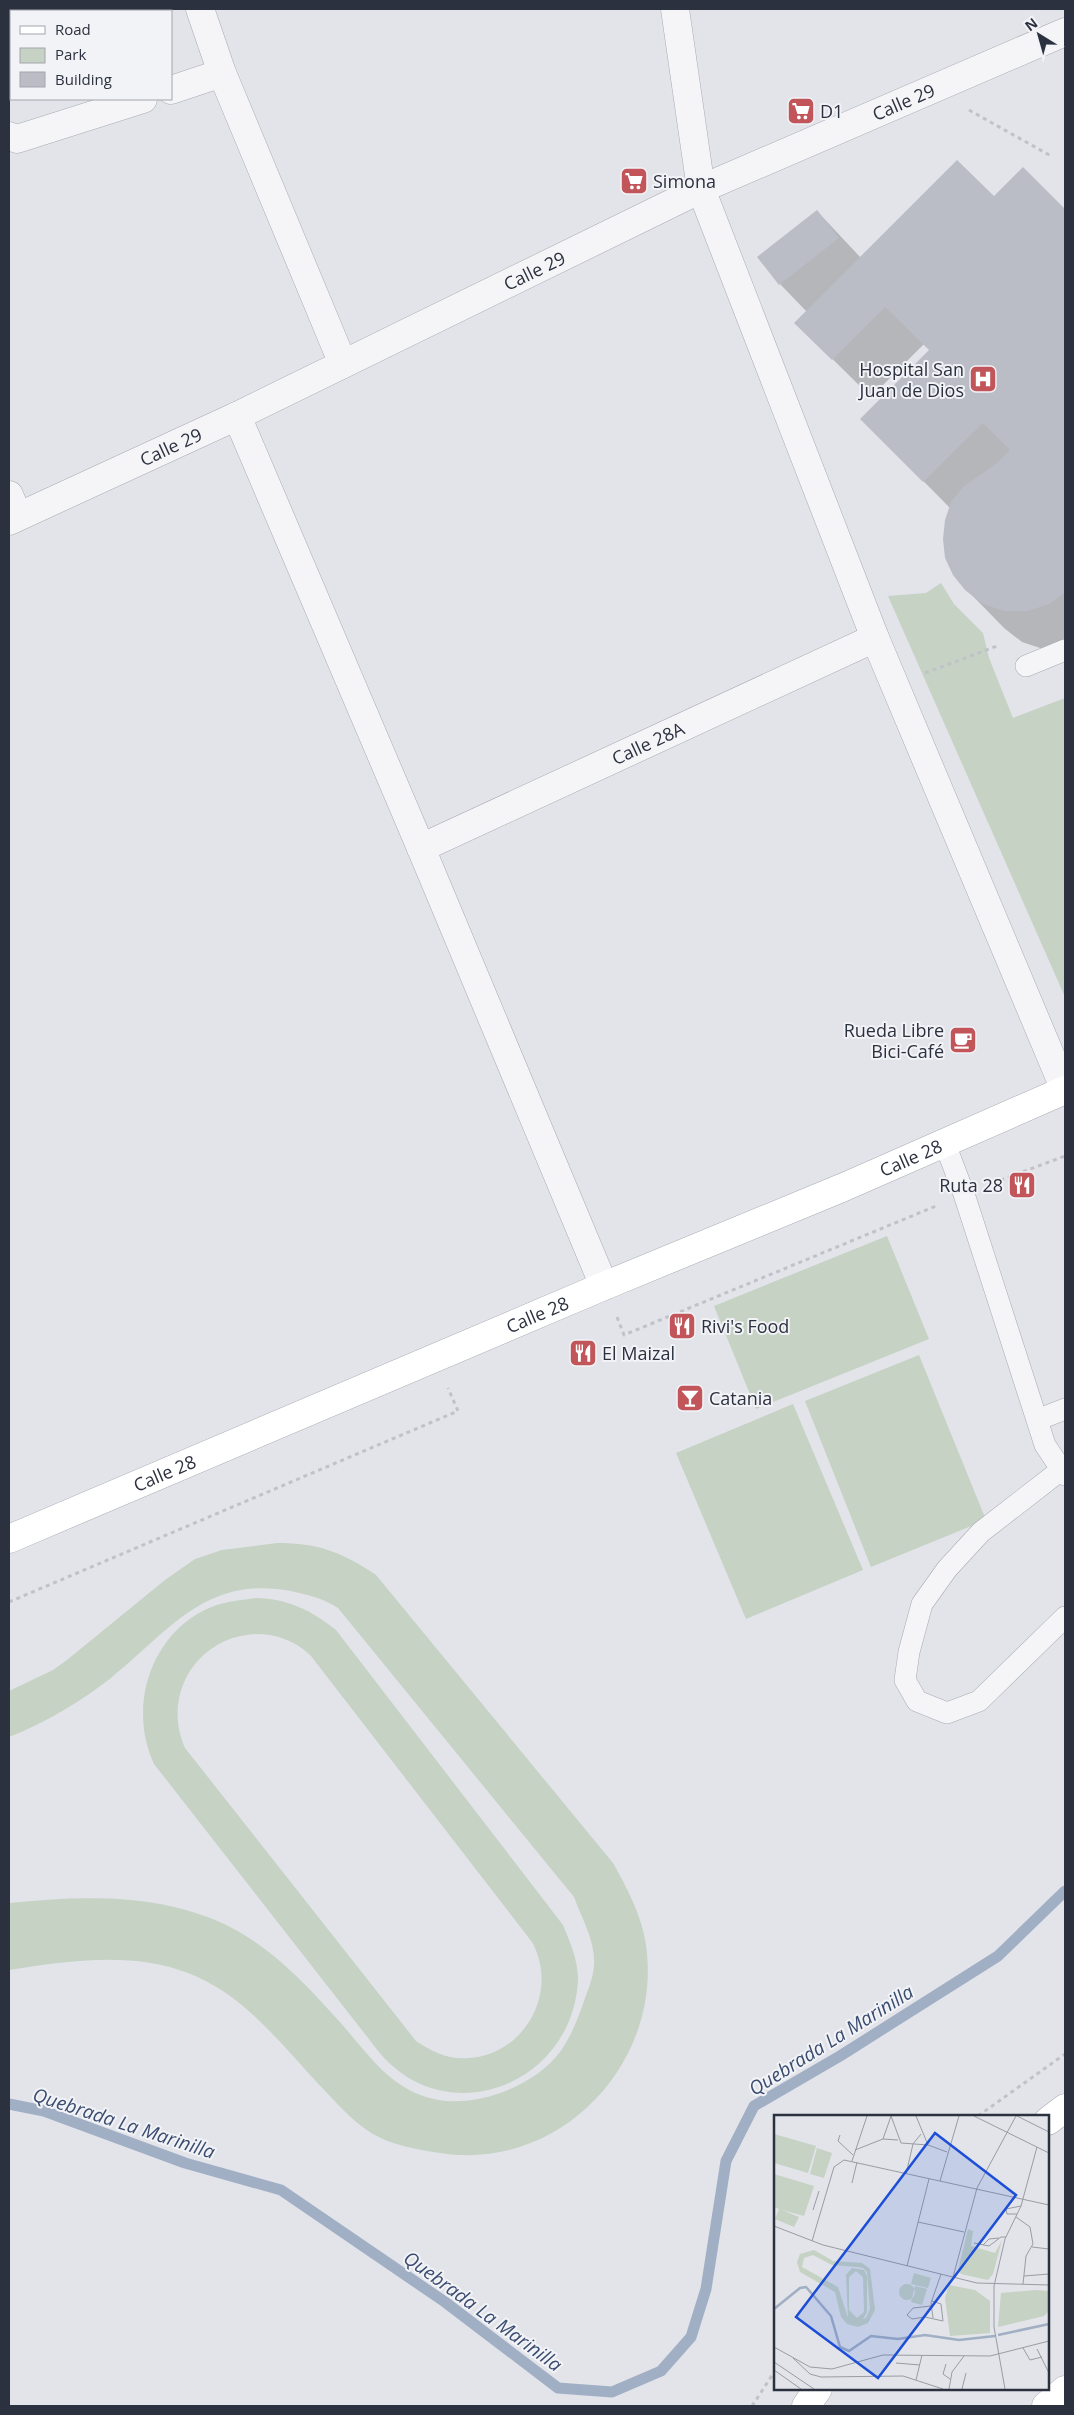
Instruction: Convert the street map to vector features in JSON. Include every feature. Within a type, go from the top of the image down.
[{"type":"main road","name":"Calle 28","points":[[9,1539],[604,1286],[945,1144],[1065,1090]]},
{"type":"main road","points":[[1049,2120],[1065,2108]]},
{"type":"main road","points":[[806,2406],[817,2390]]},
{"type":"main road","points":[[1046,2406],[1065,2390]]},
{"type":"street","points":[[200,9],[222,73],[343,364]]},
{"type":"street","points":[[675,9],[701,189],[875,638],[1065,1090]]},
{"type":"street","name":"Calle 29","points":[[12,511],[237,416],[701,189],[1065,32]]},
{"type":"street","points":[[172,90],[222,73]]},
{"type":"street","points":[[12,140],[140,100]]},
{"type":"street","points":[[237,416],[421,848],[604,1286]]},
{"type":"street","name":"Calle 28A","points":[[421,848],[875,638]]},
{"type":"lane","points":[[1026,666],[1065,650]]},
{"type":"lane","points":[[945,1144],[964,1194],[1045,1445],[1063,1472],[981,1532],[947,1569],[922,1604],[909,1652],[905,1680],[917,1701],[947,1713],[980,1701],[1065,1617]]},
{"type":"lane","points":[[1037,1420],[1065,1409]]},
{"type":"path","points":[[964,107],[1051,156]]},
{"type":"path","points":[[924,674],[997,646]]},
{"type":"path","points":[[604,1286],[624,1336],[964,1194],[1065,1156]]},
{"type":"path","points":[[9,1602],[458,1412],[436,1358]]},
{"type":"path","points":[[979,2115],[1065,2054]]},
{"type":"path","points":[[752,2406],[774,2373]]},
{"type":"green space","points":[[941,583],[954,604],[983,633],[989,658],[1013,718],[1065,698],[1065,997],[888,596],[926,593]]},
{"type":"green space","points":[[887,1236],[929,1339],[756,1409],[714,1306]]},
{"type":"green space","points":[[919,1355],[986,1520],[871,1567],[805,1401]]},
{"type":"green space","points":[[793,1404],[863,1570],[746,1619],[676,1453]]},
{"type":"green space","points":[[292,1543],[329,1550],[352,1560],[376,1575],[613,1863],[633,1902],[641,1923],[646,1945],[647,1989],[638,2030],[620,2068],[594,2100],[562,2127],[525,2145],[484,2154],[440,2153],[405,2146],[380,2138],[361,2126],[343,2110],[281,2043],[247,2010],[229,1995],[188,1973],[167,1966],[122,1960],[76,1961],[9,1970],[9,1903],[87,1898],[140,1901],[191,1911],[215,1920],[251,1939],[283,1963],[312,1991],[388,2075],[412,2091],[426,2097],[443,2101],[462,2101],[499,2093],[517,2086],[534,2076],[548,2065],[564,2046],[579,2014],[593,1975],[594,1966],[591,1939],[574,1897],[338,1608],[315,1597],[291,1591],[261,1588],[235,1591],[212,1599],[191,1611],[171,1626],[111,1678],[87,1695],[49,1719],[9,1737],[9,1691],[53,1670],[165,1580],[195,1559],[222,1550]]},
{"type":"green space","points":[[256,1598],[289,1603],[299,1607],[336,1630],[563,1925],[573,1951],[578,1972],[571,2016],[555,2046],[531,2070],[502,2086],[471,2093],[438,2090],[407,2077],[379,2052],[154,1764],[146,1742],[143,1718],[150,1672],[160,1651],[174,1633],[192,1617],[219,1604]],"holes":[[[264,1634],[293,1642],[311,1656],[532,1942],[539,1961],[542,1980],[539,1999],[532,2017],[521,2032],[507,2045],[489,2054],[469,2058],[455,2058],[428,2049],[416,2041],[185,1748],[179,1728],[178,1708],[182,1689],[190,1672],[202,1657],[217,1645],[235,1637]]]},
{"type":"building","points":[[957,160],[994,196],[1023,167],[1065,209],[1065,593],[1049,604],[1028,611],[1004,611],[983,604],[965,590],[953,575],[945,558],[943,539],[945,520],[951,502],[963,487],[997,463],[1010,450],[983,423],[923,482],[860,419],[929,350],[885,307],[832,360],[794,323]]},
{"type":"building","points":[[817,210],[839,238],[779,285],[757,257]]},
{"type":"waterway","name":"Quebrada La Marinilla","points":[[9,2104],[44,2111],[185,2163],[281,2190],[445,2302],[558,2388],[612,2392],[661,2371],[691,2337],[706,2289],[726,2161],[754,2106],[840,2056],[998,1956],[1065,1891]]},
{"type":"place","name":"D1","points":[[801,111]]},
{"type":"place","name":"Simona","points":[[634,181]]},
{"type":"place","name":"Hospital San Juan de Dios","points":[[983,379]]},
{"type":"place","name":"Rueda Libre Bici-Café","points":[[963,1040]]},
{"type":"place","name":"Ruta 28","points":[[1022,1185]]},
{"type":"place","name":"Rivi's Food","points":[[682,1326]]},
{"type":"place","name":"El Maizal","points":[[583,1353]]},
{"type":"place","name":"Catania","points":[[690,1398]]}]
